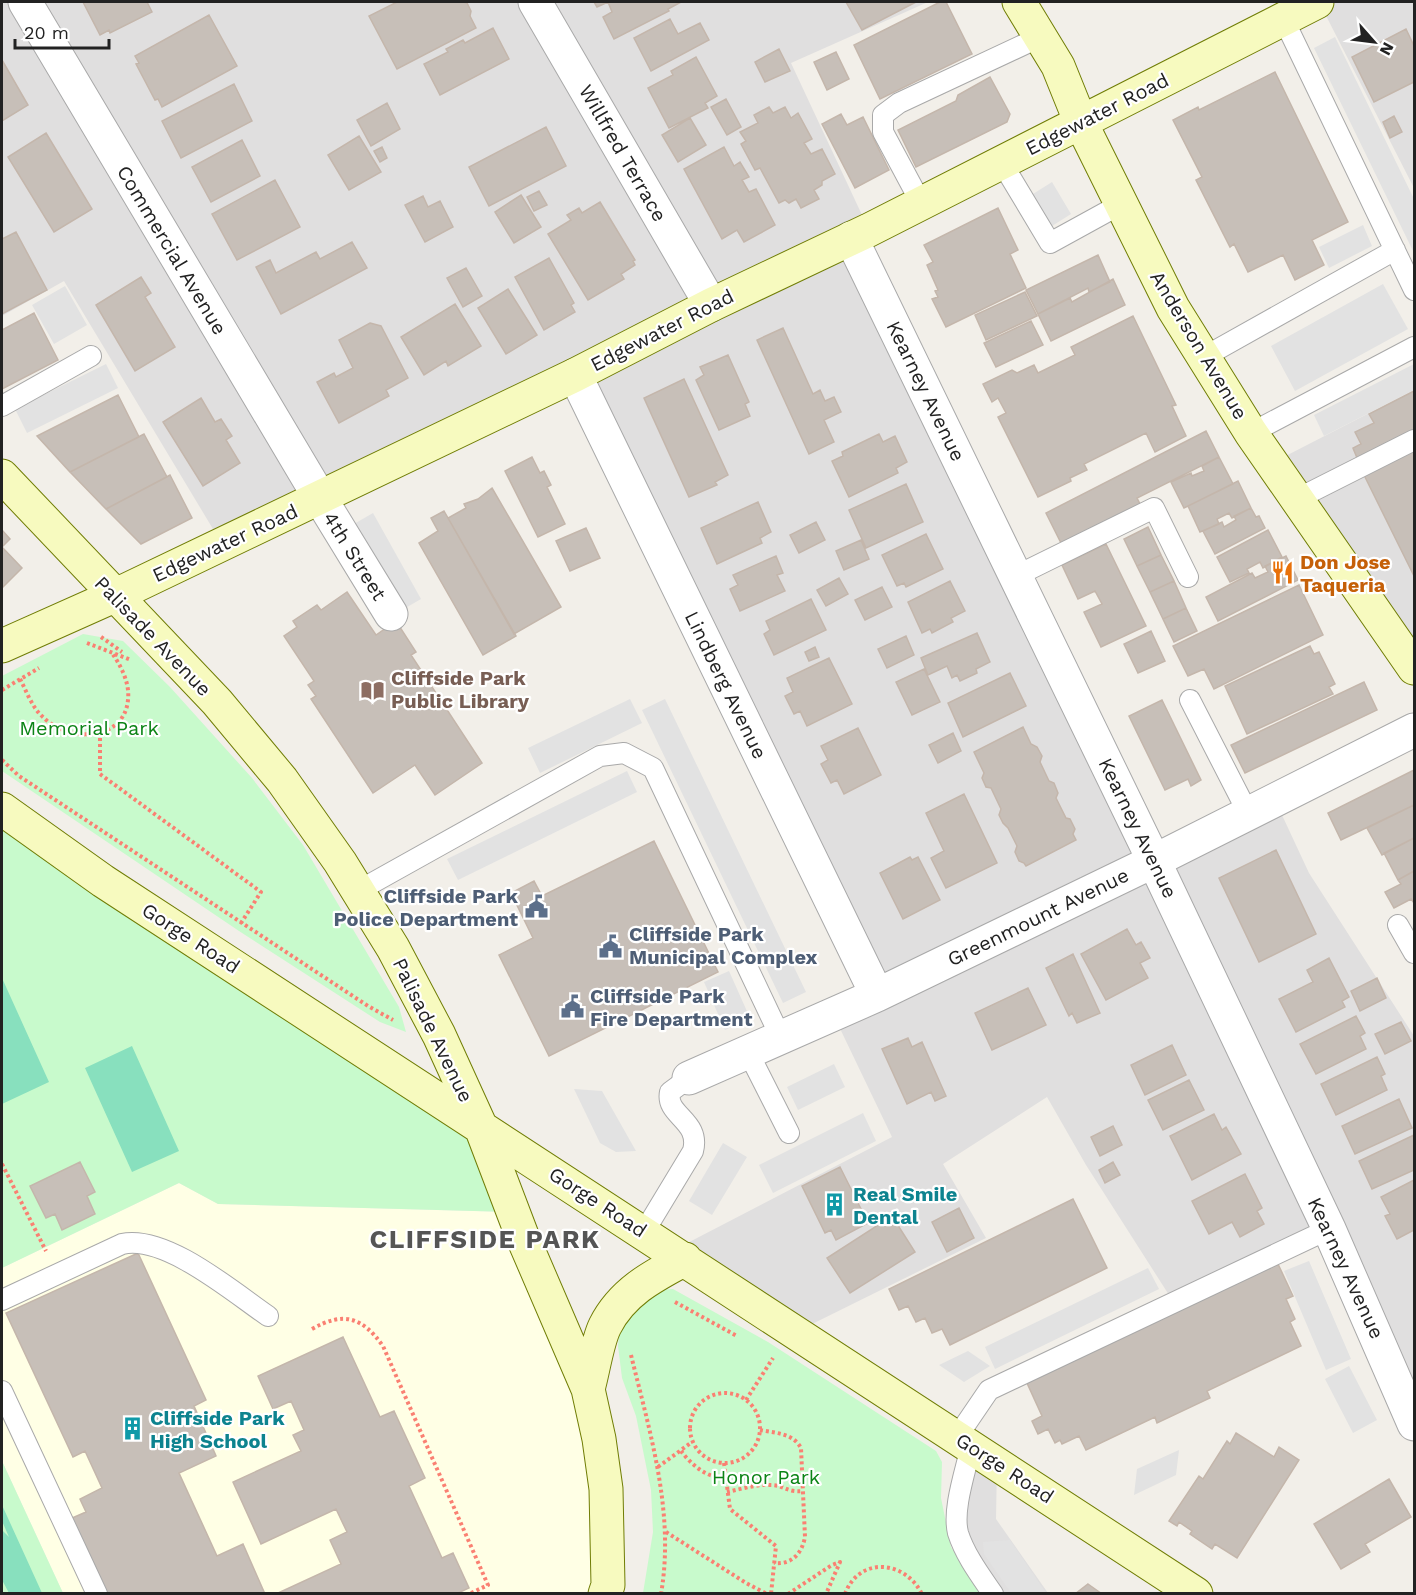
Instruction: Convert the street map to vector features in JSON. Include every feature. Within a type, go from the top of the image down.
[{"type":"main road","name":"Anderson Avenue","points":[[1019,2],[1058,66],[1081,123],[1173,308],[1251,433],[1414,668]]},
{"type":"main road","name":"Edgewater Road","points":[[2,646],[77,628],[114,596],[575,375],[711,304],[1002,163],[1317,2]]},
{"type":"main road","name":"Palisade Avenue","points":[[2,476],[217,702],[282,780],[340,862],[393,948],[430,1019],[480,1125],[523,1238],[588,1389],[599,1439],[606,1489],[608,1585],[605,1593]]},
{"type":"main road","name":"Gorge Road","points":[[2,809],[103,881],[1196,1593]]},
{"type":"main road","points":[[588,1389],[604,1327],[626,1295],[651,1277],[685,1259]]},
{"type":"street","name":"Commercial Avenue","points":[[25,2],[320,498]]},
{"type":"street","name":"Willfred Terrace","points":[[535,2],[711,304]]},
{"type":"street","name":"Kearney Avenue","points":[[851,238],[1154,861],[1329,1229],[1414,1424]]},
{"type":"street","name":"Lindberg Avenue","points":[[575,375],[876,994]]},
{"type":"street","name":"4th Street","points":[[320,498],[391,614]]},
{"type":"street","name":"Greenmount Avenue","points":[[689,1078],[876,994],[1154,861],[1414,730]]},
{"type":"lane","points":[[1283,18],[1414,290]]},
{"type":"lane","points":[[921,203],[884,132],[883,115],[899,103],[1040,37]]},
{"type":"lane","points":[[1002,163],[1050,243],[1121,204]]},
{"type":"lane","points":[[1204,357],[1395,250]]},
{"type":"lane","points":[[1251,433],[1414,347]]},
{"type":"lane","points":[[2,406],[91,356]]},
{"type":"lane","points":[[1297,499],[1414,440]]},
{"type":"lane","points":[[1016,576],[1154,508],[1188,577]]},
{"type":"lane","points":[[1190,700],[1248,813]]},
{"type":"lane","points":[[358,891],[600,756],[624,753],[653,768],[780,1038]]},
{"type":"lane","points":[[1398,925],[1414,953]]},
{"type":"lane","points":[[748,1052],[789,1133]]},
{"type":"lane","points":[[644,1232],[689,1159],[695,1141],[688,1124],[672,1107],[668,1099],[670,1092],[689,1078]]},
{"type":"lane","points":[[993,1593],[970,1560],[958,1532],[957,1507],[964,1442],[989,1390],[1329,1229]]},
{"type":"lane","points":[[2,1300],[133,1241],[156,1245],[185,1260],[268,1316]]},
{"type":"lane","points":[[2,1391],[97,1593]]},
{"type":"path","points":[[77,628],[112,653],[130,660]]},
{"type":"path","points":[[77,628],[124,653],[138,669]]},
{"type":"path","points":[[130,660],[159,642]]},
{"type":"path","points":[[20,679],[36,710],[46,720],[62,730],[90,735],[117,724],[125,712],[128,700],[127,684],[121,667],[112,653]]},
{"type":"path","points":[[2,690],[47,663]]},
{"type":"path","points":[[100,732],[100,774],[261,892],[241,923]]},
{"type":"path","points":[[2,760],[19,776],[368,1006],[399,1024],[393,1013]]},
{"type":"path","points":[[2,1164],[57,1274]]},
{"type":"path","points":[[669,1299],[690,1308],[745,1341]]},
{"type":"path","points":[[312,1329],[337,1318],[350,1319],[373,1331],[383,1346],[488,1585],[469,1593]]},
{"type":"path","points":[[629,1350],[658,1467],[666,1551],[662,1593]]},
{"type":"path","points":[[764,1353],[782,1364]]},
{"type":"path","points":[[746,1400],[773,1358]]},
{"type":"path","points":[[724,1393],[746,1400],[754,1409],[760,1430],[751,1451],[731,1463],[724,1463],[708,1459],[699,1453],[692,1442],[690,1419],[703,1400],[724,1393]]},
{"type":"path","points":[[760,1430],[787,1435],[799,1443],[801,1448],[805,1537],[801,1552],[787,1562],[774,1563]]},
{"type":"path","points":[[658,1467],[692,1442]]},
{"type":"path","points":[[681,1451],[710,1475],[718,1478],[726,1477]]},
{"type":"path","points":[[665,1531],[746,1583],[769,1593],[776,1546],[730,1509],[724,1463]]},
{"type":"path","points":[[727,1492],[767,1484],[788,1491],[803,1491]]},
{"type":"path","points":[[788,1593],[840,1562],[826,1593]]},
{"type":"path","points":[[845,1593],[859,1572],[883,1567],[905,1573],[913,1579],[922,1593]]},
{"type":"shaded area","points":[[2,2],[928,2],[791,63],[869,230],[852,238],[1154,860],[1275,800],[1309,873],[1414,1036],[1414,1424],[1324,1219],[1169,1295],[1086,1165],[1047,1097],[943,1164],[986,1238],[796,1332],[672,1251],[892,1137],[833,1014],[876,995],[575,375],[222,544],[64,281],[2,316]]},
{"type":"shaded area","points":[[1319,2],[1414,2],[1414,188]]},
{"type":"shaded area","points":[[1335,37],[1414,199],[1414,253],[1314,48]]},
{"type":"shaded area","points":[[1052,182],[1071,214],[1052,226],[1033,194]]},
{"type":"shaded area","points":[[1363,225],[1372,246],[1329,268],[1319,247]]},
{"type":"shaded area","points":[[1383,284],[1408,329],[1295,391],[1271,346]]},
{"type":"shaded area","points":[[65,286],[87,325],[54,344],[32,305]]},
{"type":"shaded area","points":[[106,364],[118,388],[27,433],[15,409]]},
{"type":"shaded area","points":[[1414,364],[1414,390],[1324,436],[1314,415]]},
{"type":"shaded area","points":[[1414,390],[1414,652],[1272,463]]},
{"type":"shaded area","points":[[373,513],[421,599],[402,610],[354,524]]},
{"type":"shaded area","points":[[630,699],[642,723],[540,773],[528,748]]},
{"type":"shaded area","points":[[665,699],[806,992],[783,1003],[642,710]]},
{"type":"shaded area","points":[[627,771],[637,792],[458,880],[447,859]]},
{"type":"shaded area","points":[[729,971],[750,1018],[725,1030],[704,982]]},
{"type":"shaded area","points":[[834,1064],[845,1087],[798,1110],[787,1087]]},
{"type":"shaded area","points":[[574,1089],[602,1091],[636,1151],[616,1152],[600,1143]]},
{"type":"shaded area","points":[[863,1113],[876,1141],[773,1193],[759,1165]]},
{"type":"shaded area","points":[[723,1143],[747,1157],[712,1215],[689,1201]]},
{"type":"shaded area","points":[[179,1183],[218,1204],[513,1212],[588,1389],[605,1593],[63,1593],[2,1461],[2,1268]]},
{"type":"shaded area","points":[[1309,1261],[1351,1359],[1326,1370],[1284,1271]]},
{"type":"shaded area","points":[[1148,1268],[1159,1289],[995,1369],[985,1347]]},
{"type":"shaded area","points":[[968,1351],[990,1366],[964,1382],[939,1365]]},
{"type":"shaded area","points":[[1349,1366],[1377,1420],[1353,1433],[1325,1379]]},
{"type":"shaded area","points":[[971,1446],[997,1463],[996,1519],[1048,1593],[993,1593],[957,1507]]},
{"type":"shaded area","points":[[1179,1450],[1176,1475],[1134,1495],[1137,1469]]},
{"type":"shaded area","points":[[1010,1540],[1046,1593],[1011,1593],[984,1554],[983,1542]]},
{"type":"green space","name":"Memorial Park","points":[[83,634],[123,641],[170,687],[252,778],[303,845],[399,1007],[406,1032],[380,1022],[239,931],[2,771],[2,676]]},
{"type":"green space","points":[[2,809],[480,1125],[513,1212],[218,1204],[179,1183],[2,1268]]},
{"type":"green space","points":[[2,978],[49,1082],[2,1104]]},
{"type":"green space","points":[[132,1046],[179,1151],[132,1172],[85,1068]]},
{"type":"green space","name":"Honor Park","points":[[673,1289],[768,1342],[936,1451],[942,1462],[941,1498],[951,1547],[980,1593],[643,1593],[653,1532],[651,1490],[636,1416],[622,1378],[618,1346],[620,1323],[654,1290]]},
{"type":"green space","points":[[2,1461],[63,1593],[2,1593]]},
{"type":"green space","points":[[2,1505],[42,1593],[9,1593],[2,1580],[2,1530],[9,1537],[2,1521]]},
{"type":"building","points":[[83,2],[147,2],[152,12],[110,33],[109,30],[100,35]]},
{"type":"building","points":[[397,2],[467,3],[476,28],[397,69],[369,16]]},
{"type":"building","points":[[594,2],[608,2],[597,7]]},
{"type":"building","points":[[608,2],[681,2],[668,9],[669,11],[614,39],[603,17],[612,12]]},
{"type":"building","points":[[846,2],[916,2],[862,30]]},
{"type":"building","points":[[940,2],[946,2],[972,54],[880,99],[854,45]]},
{"type":"building","points":[[209,15],[237,66],[162,107],[158,99],[155,100],[136,64],[139,63],[135,56]]},
{"type":"building","points":[[670,19],[678,34],[700,23],[709,40],[651,71],[634,38]]},
{"type":"building","points":[[493,28],[509,59],[440,95],[424,64],[448,52],[446,49],[463,40],[465,43]]},
{"type":"building","points":[[1406,29],[1414,46],[1414,82],[1374,102],[1352,57]]},
{"type":"building","points":[[779,49],[790,71],[765,82],[755,62]]},
{"type":"building","points":[[836,52],[849,79],[827,90],[814,62]]},
{"type":"building","points":[[696,57],[717,96],[705,103],[708,108],[669,128],[648,88],[673,75],[671,71]]},
{"type":"building","points":[[2,60],[28,105],[2,121]]},
{"type":"building","points":[[1275,72],[1348,222],[1312,240],[1324,265],[1295,280],[1283,255],[1248,272],[1234,244],[1230,247],[1196,180],[1202,177],[1173,120],[1198,107],[1199,110]]},
{"type":"building","points":[[990,77],[1010,114],[1007,122],[916,167],[898,130],[956,101],[958,95]]},
{"type":"building","points":[[234,84],[252,121],[181,158],[162,121]]},
{"type":"building","points":[[726,99],[741,127],[727,135],[711,107]]},
{"type":"building","points":[[387,103],[400,129],[371,146],[357,120]]},
{"type":"building","points":[[769,107],[773,113],[785,107],[791,118],[798,113],[812,139],[804,143],[811,154],[822,149],[835,174],[822,181],[822,185],[814,190],[819,199],[801,208],[796,199],[789,203],[785,200],[779,203],[760,168],[755,170],[741,144],[746,141],[740,132],[758,123],[754,115]]},
{"type":"building","points":[[841,114],[847,125],[863,117],[889,170],[855,188],[822,124]]},
{"type":"building","points":[[1394,116],[1402,132],[1390,138],[1383,122]]},
{"type":"building","points":[[690,118],[706,145],[678,162],[662,135]]},
{"type":"building","points":[[546,127],[566,166],[489,206],[469,167]]},
{"type":"building","points":[[46,133],[92,209],[54,232],[8,157]]},
{"type":"building","points":[[359,136],[381,172],[349,190],[328,155]]},
{"type":"building","points":[[242,140],[260,176],[211,202],[192,167]]},
{"type":"building","points":[[382,147],[387,158],[380,162],[374,151]]},
{"type":"building","points":[[724,147],[734,166],[740,162],[749,177],[742,180],[749,192],[756,189],[775,225],[744,242],[737,230],[722,239],[684,169]]},
{"type":"building","points":[[275,180],[300,227],[237,260],[212,214]]},
{"type":"building","points":[[539,191],[547,205],[534,211],[527,197]]},
{"type":"building","points":[[521,195],[541,227],[514,243],[495,212]]},
{"type":"building","points":[[423,196],[428,207],[440,201],[453,227],[425,242],[405,205]]},
{"type":"building","points":[[600,202],[635,260],[633,261],[635,265],[621,274],[624,279],[588,300],[548,234],[571,220],[567,215],[579,208],[582,213]]},
{"type":"building","points":[[998,208],[1018,250],[1010,254],[1026,288],[946,327],[932,299],[938,297],[935,291],[938,290],[927,265],[933,262],[924,245]]},
{"type":"building","points":[[16,232],[47,290],[2,314],[2,239]]},
{"type":"building","points":[[352,242],[367,268],[281,314],[256,267],[270,260],[276,273],[316,252],[320,259]]},
{"type":"building","points":[[1098,255],[1110,282],[1089,292],[1088,288],[1038,314],[1026,290]]},
{"type":"building","points":[[549,258],[574,303],[571,305],[575,312],[544,330],[515,277]]},
{"type":"building","points":[[466,268],[482,296],[463,307],[447,278]]},
{"type":"building","points":[[141,277],[151,293],[145,297],[175,347],[135,371],[96,305]]},
{"type":"building","points":[[1113,279],[1125,305],[1051,341],[1038,314],[1070,298],[1072,302]]},
{"type":"building","points":[[508,289],[537,335],[506,354],[478,308]]},
{"type":"building","points":[[1025,292],[1037,316],[986,340],[975,315]]},
{"type":"building","points":[[455,304],[481,346],[448,366],[446,361],[424,375],[401,337]]},
{"type":"building","points":[[34,313],[58,360],[2,389],[2,330]]},
{"type":"building","points":[[1133,316],[1176,405],[1172,406],[1186,436],[1155,452],[1146,433],[1084,464],[1087,470],[1070,478],[1071,481],[1038,497],[998,417],[1006,413],[998,398],[992,402],[983,384],[1012,370],[1017,373],[1034,365],[1038,373],[1075,355],[1071,347]]},
{"type":"building","points":[[1031,321],[1043,345],[996,367],[984,343]]},
{"type":"building","points":[[370,323],[381,326],[408,378],[386,390],[389,396],[339,423],[317,382],[334,373],[336,377],[353,368],[339,340]]},
{"type":"building","points":[[783,328],[813,394],[820,390],[825,401],[834,397],[841,412],[824,420],[834,442],[809,454],[757,340]]},
{"type":"building","points":[[728,355],[749,402],[745,404],[750,416],[719,430],[696,380],[704,375],[700,367]]},
{"type":"building","points":[[684,379],[728,475],[715,482],[717,485],[689,497],[644,398]]},
{"type":"building","points":[[1414,391],[1414,576],[1353,448],[1361,444],[1355,432],[1374,423],[1369,414]]},
{"type":"building","points":[[118,395],[139,437],[70,472],[37,436]]},
{"type":"building","points":[[201,398],[215,422],[221,419],[232,436],[226,440],[240,463],[203,486],[163,422]]},
{"type":"building","points":[[1206,431],[1219,457],[1137,498],[1140,504],[1061,543],[1046,513]]},
{"type":"building","points":[[144,434],[167,477],[106,509],[70,472]]},
{"type":"building","points":[[879,434],[883,442],[895,436],[907,462],[896,468],[898,473],[849,497],[832,461],[843,456],[842,452]]},
{"type":"building","points":[[532,457],[540,473],[544,471],[551,485],[547,487],[565,524],[538,537],[505,471]]},
{"type":"building","points":[[1219,457],[1233,484],[1184,508],[1171,482],[1191,473],[1192,476],[1204,471],[1202,466]]},
{"type":"building","points":[[170,475],[192,518],[141,544],[106,509]]},
{"type":"building","points":[[1238,481],[1251,508],[1232,518],[1229,513],[1217,519],[1219,524],[1200,532],[1188,506]]},
{"type":"building","points":[[906,484],[923,522],[866,548],[849,510]]},
{"type":"building","points":[[492,488],[561,607],[514,634],[448,518],[466,508],[464,504],[478,499]]},
{"type":"building","points":[[758,502],[771,532],[760,538],[762,543],[717,564],[701,528]]},
{"type":"building","points":[[1251,508],[1256,517],[1259,516],[1265,528],[1215,554],[1203,531],[1222,522],[1224,527],[1236,520],[1234,516]]},
{"type":"building","points":[[444,511],[516,636],[483,655],[419,543],[438,531],[431,518]]},
{"type":"building","points":[[816,522],[825,540],[799,553],[790,535]]},
{"type":"building","points":[[1148,527],[1161,555],[1137,566],[1124,539]]},
{"type":"building","points":[[586,528],[600,558],[570,571],[556,541]]},
{"type":"building","points":[[2,530],[10,539],[2,547]]},
{"type":"building","points":[[1268,530],[1282,557],[1263,568],[1260,562],[1247,569],[1249,573],[1230,582],[1217,557]]},
{"type":"building","points":[[926,534],[943,569],[906,587],[904,583],[897,586],[882,555]]},
{"type":"building","points":[[861,540],[869,559],[844,570],[836,551]]},
{"type":"building","points":[[1106,544],[1146,626],[1101,647],[1084,612],[1102,604],[1095,591],[1078,599],[1062,565]]},
{"type":"building","points":[[2,547],[22,568],[2,588]]},
{"type":"building","points":[[1161,555],[1174,581],[1150,592],[1137,566]]},
{"type":"building","points":[[776,556],[783,573],[777,575],[785,591],[740,611],[730,589],[738,585],[733,575]]},
{"type":"building","points":[[1286,556],[1298,580],[1218,621],[1206,597],[1252,573],[1255,578],[1268,572],[1265,566]]},
{"type":"building","points":[[839,578],[848,594],[826,606],[817,590]]},
{"type":"building","points":[[950,581],[965,611],[951,618],[953,622],[932,633],[930,629],[922,633],[908,602]]},
{"type":"building","points":[[1174,581],[1186,608],[1163,619],[1150,592]]},
{"type":"building","points":[[1299,585],[1323,635],[1214,689],[1204,669],[1188,676],[1173,646]]},
{"type":"building","points":[[882,587],[892,607],[865,620],[855,600]]},
{"type":"building","name":"Cliffside Park Public Library","points":[[347,592],[376,635],[396,621],[416,652],[411,655],[482,763],[435,795],[415,765],[373,793],[311,699],[316,696],[308,685],[314,681],[284,636],[297,627],[293,621],[317,605],[321,610]]},
{"type":"building","points":[[811,599],[826,630],[774,655],[764,634],[770,630],[766,621]]},
{"type":"building","points":[[1186,608],[1197,631],[1174,642],[1163,619]]},
{"type":"building","points":[[1151,631],[1165,661],[1138,673],[1124,644]]},
{"type":"building","points":[[977,633],[990,662],[976,669],[977,673],[960,681],[957,675],[952,678],[947,666],[928,675],[921,658]]},
{"type":"building","points":[[906,636],[914,655],[887,668],[878,649]]},
{"type":"building","points":[[1310,646],[1314,654],[1319,652],[1335,684],[1329,687],[1333,694],[1247,734],[1225,686]]},
{"type":"building","points":[[815,647],[819,657],[809,661],[805,652]]},
{"type":"building","points":[[829,658],[852,704],[807,726],[800,711],[794,714],[785,696],[793,692],[787,678]]},
{"type":"building","points":[[924,669],[940,702],[912,715],[896,682]]},
{"type":"building","points":[[1010,673],[1026,706],[963,737],[948,703]]},
{"type":"building","points":[[1364,682],[1377,710],[1245,773],[1231,745]]},
{"type":"building","points":[[1162,700],[1201,780],[1191,786],[1188,779],[1165,790],[1129,716]]},
{"type":"building","points":[[1023,727],[1031,744],[1037,747],[1042,756],[1040,762],[1049,781],[1054,783],[1058,793],[1056,798],[1066,818],[1070,819],[1075,829],[1073,834],[1076,840],[1026,866],[1019,861],[1015,852],[1017,846],[999,815],[1001,809],[991,788],[986,787],[982,778],[984,773],[974,752]]},
{"type":"building","points":[[858,728],[881,775],[844,794],[837,780],[831,783],[821,764],[828,760],[821,746]]},
{"type":"building","points":[[953,733],[961,751],[938,763],[929,745]]},
{"type":"building","points":[[1414,770],[1414,805],[1341,840],[1328,813]]},
{"type":"building","points":[[964,794],[997,863],[946,888],[931,858],[944,851],[926,813]]},
{"type":"building","points":[[1414,805],[1414,838],[1382,855],[1367,828]]},
{"type":"building","points":[[1414,838],[1414,871],[1398,880],[1384,853]]},
{"type":"building","name":"Cliffside Park Municipal Complex","points":[[654,841],[718,972],[549,1056],[499,955],[533,938],[511,893],[534,881],[542,896]]},
{"type":"building","points":[[1276,850],[1316,934],[1259,962],[1219,878]]},
{"type":"building","points":[[910,857],[912,860],[918,857],[940,900],[903,919],[880,873]]},
{"type":"building","points":[[1414,871],[1414,903],[1411,899],[1394,908],[1385,892],[1401,884],[1398,880]]},
{"type":"building","points":[[1127,929],[1136,945],[1141,942],[1150,958],[1140,963],[1148,978],[1106,1000],[1081,954]]},
{"type":"building","points":[[1073,954],[1100,1013],[1077,1023],[1072,1013],[1069,1016],[1046,968]]},
{"type":"building","points":[[1329,958],[1349,997],[1342,1001],[1345,1007],[1296,1032],[1279,999],[1313,982],[1307,970]]},
{"type":"building","points":[[1377,978],[1386,998],[1360,1011],[1351,991]]},
{"type":"building","points":[[1028,988],[1046,1025],[992,1050],[975,1013]]},
{"type":"building","points":[[1356,1016],[1365,1033],[1360,1036],[1366,1049],[1316,1074],[1300,1044]]},
{"type":"building","points":[[1401,1022],[1411,1041],[1385,1054],[1375,1034]]},
{"type":"building","points":[[908,1038],[912,1047],[922,1042],[946,1096],[935,1101],[931,1092],[907,1104],[882,1049]]},
{"type":"building","points":[[1172,1045],[1186,1075],[1145,1095],[1131,1065]]},
{"type":"building","points":[[1377,1057],[1385,1074],[1381,1076],[1387,1090],[1336,1115],[1321,1084]]},
{"type":"building","points":[[1189,1080],[1204,1110],[1163,1130],[1148,1100]]},
{"type":"building","points":[[1399,1099],[1412,1128],[1355,1154],[1342,1126]]},
{"type":"building","points":[[1214,1114],[1222,1130],[1226,1127],[1241,1154],[1192,1180],[1170,1136]]},
{"type":"building","points":[[1113,1126],[1122,1145],[1100,1156],[1091,1137]]},
{"type":"building","points":[[1414,1135],[1414,1170],[1372,1189],[1359,1161]]},
{"type":"building","points":[[80,1162],[95,1192],[87,1196],[95,1214],[62,1230],[55,1214],[46,1218],[30,1186]]},
{"type":"building","points":[[1113,1162],[1120,1175],[1105,1183],[1099,1170]]},
{"type":"building","name":"Real Smile Dental","points":[[840,1167],[868,1223],[836,1240],[831,1230],[825,1233],[802,1186]]},
{"type":"building","points":[[1245,1174],[1262,1208],[1257,1211],[1264,1224],[1240,1237],[1232,1222],[1209,1234],[1192,1201]]},
{"type":"building","points":[[1414,1180],[1414,1230],[1397,1239],[1385,1216],[1390,1214],[1381,1197]]},
{"type":"building","points":[[1073,1199],[1107,1268],[950,1345],[942,1329],[932,1333],[925,1318],[916,1322],[908,1306],[899,1310],[889,1289]]},
{"type":"building","points":[[959,1208],[974,1238],[947,1252],[932,1222]]},
{"type":"building","points":[[892,1216],[915,1252],[850,1293],[827,1258]]},
{"type":"building","name":"Cliffside Park High School","points":[[138,1253],[206,1400],[194,1406],[216,1456],[179,1473],[217,1556],[243,1544],[265,1594],[104,1594],[70,1519],[86,1512],[80,1499],[102,1488],[85,1451],[73,1457],[6,1313]]},
{"type":"building","points":[[1278,1264],[1293,1296],[1286,1299],[1295,1319],[1290,1322],[1301,1346],[1207,1391],[1210,1398],[1157,1423],[1155,1417],[1086,1450],[1079,1436],[1062,1444],[1060,1440],[1055,1443],[1048,1429],[1038,1434],[1032,1421],[1042,1416],[1027,1383]]},
{"type":"building","name":"Cliffside Park High School","points":[[343,1337],[380,1417],[394,1411],[425,1478],[409,1486],[442,1558],[453,1553],[469,1588],[456,1594],[276,1594],[341,1564],[330,1540],[347,1532],[336,1509],[261,1544],[233,1482],[301,1451],[293,1435],[304,1430],[291,1401],[273,1409],[258,1376]]},
{"type":"building","points":[[1236,1433],[1274,1457],[1279,1447],[1299,1460],[1237,1558],[1215,1544],[1212,1549],[1190,1534],[1192,1531],[1179,1522],[1177,1526],[1169,1521],[1199,1476],[1203,1479],[1227,1441],[1230,1444]]},
{"type":"building","points":[[1389,1479],[1411,1517],[1365,1544],[1370,1552],[1341,1569],[1314,1524]]},
{"type":"building","points":[[1088,1584],[1102,1594],[1075,1594]]},
{"type":"place","name":"Don Jose Taqueria","points":[[1282,573]]},
{"type":"place","name":"Cliffside Park Public Library","points":[[373,690]]},
{"type":"place","name":"Cliffside Park Police Department","points":[[536,907]]},
{"type":"place","name":"Cliffside Park Municipal Complex","points":[[611,946]]},
{"type":"place","name":"Cliffside Park Fire Department","points":[[572,1007]]},
{"type":"place","name":"Real Smile Dental","points":[[835,1205]]},
{"type":"place","name":"Cliffside Park High School","points":[[132,1429]]},
{"type":"district","name":"CLIFFSIDE PARK","points":[[485,1239]]}]
